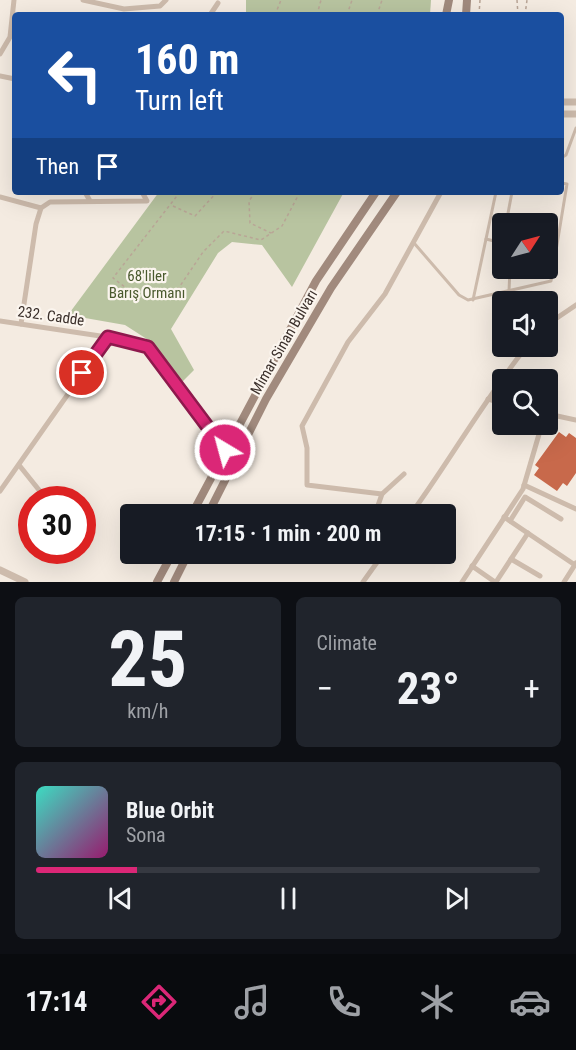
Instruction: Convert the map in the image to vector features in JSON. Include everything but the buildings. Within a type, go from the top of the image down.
[{"type":"main road","name":"Mimar Sinan Bulvarı","points":[[197,504],[316,281],[374,195]]},
{"type":"main road","name":"Mimar Sinan Bulvarı","points":[[213,504],[266,399],[313,318],[395,195]]},
{"type":"main road","points":[[157,582],[167,564]]},
{"type":"main road","points":[[174,582],[183,564]]},
{"type":"street","points":[[83,0],[124,9],[160,6],[166,0]]},
{"type":"street","points":[[212,12],[218,3]]},
{"type":"street","points":[[0,54],[12,32]]},
{"type":"street","points":[[87,195],[90,201]]},
{"type":"street","points":[[21,324],[36,224],[41,208],[50,202],[147,201],[144,195]]},
{"type":"street","points":[[382,494],[307,485],[307,448],[302,426],[348,342],[385,294],[439,195]]},
{"type":"street","points":[[0,197],[41,208]]},
{"type":"street","points":[[558,317],[575,305]]},
{"type":"street","name":"232. Cadde","points":[[0,321],[108,337],[148,347],[225,450]]},
{"type":"street","points":[[0,491],[108,337]]},
{"type":"street","points":[[418,504],[519,357]]},
{"type":"street","points":[[488,399],[492,400]]},
{"type":"street","points":[[558,416],[576,420]]},
{"type":"street","points":[[462,582],[524,485],[539,435]]},
{"type":"street","points":[[19,465],[36,486]]},
{"type":"street","points":[[378,504],[382,494],[404,474]]},
{"type":"street","points":[[524,485],[576,509]]},
{"type":"street","points":[[510,521],[525,497],[561,519]]},
{"type":"street","points":[[545,508],[552,498]]},
{"type":"street","points":[[504,517],[575,564],[564,582]]},
{"type":"street","points":[[472,567],[496,582],[528,533]]},
{"type":"street","points":[[512,559],[540,576]]},
{"type":"street","points":[[363,582],[376,564]]},
{"type":"street","points":[[0,570],[25,582]]},
{"type":"lane","points":[[564,156],[576,128]]},
{"type":"lane","points":[[510,279],[509,291],[551,281],[567,184],[564,184]]},
{"type":"lane","points":[[473,300],[494,195]]},
{"type":"lane","points":[[508,213],[511,195]]},
{"type":"lane","points":[[486,239],[492,240]]},
{"type":"lane","points":[[413,241],[459,295],[473,300],[492,295]]},
{"type":"path","points":[[178,195],[173,205],[113,278],[134,294],[176,292],[203,252],[224,231],[261,240],[282,226],[298,195]]},
{"type":"path","points":[[173,205],[195,216],[215,195]]},
{"type":"path","points":[[253,195],[249,201],[250,223],[272,233]]},
{"type":"green space","points":[[246,0],[431,0],[430,12],[246,12]]},
{"type":"green space","name":"68'liler Barış Ormanı","points":[[157,195],[342,195],[292,287],[262,245],[232,242],[218,253],[171,329],[194,370],[181,383],[153,343],[125,325],[68,315]]},
{"type":"route","points":[[82,373],[108,337],[148,347],[225,450]]}]
